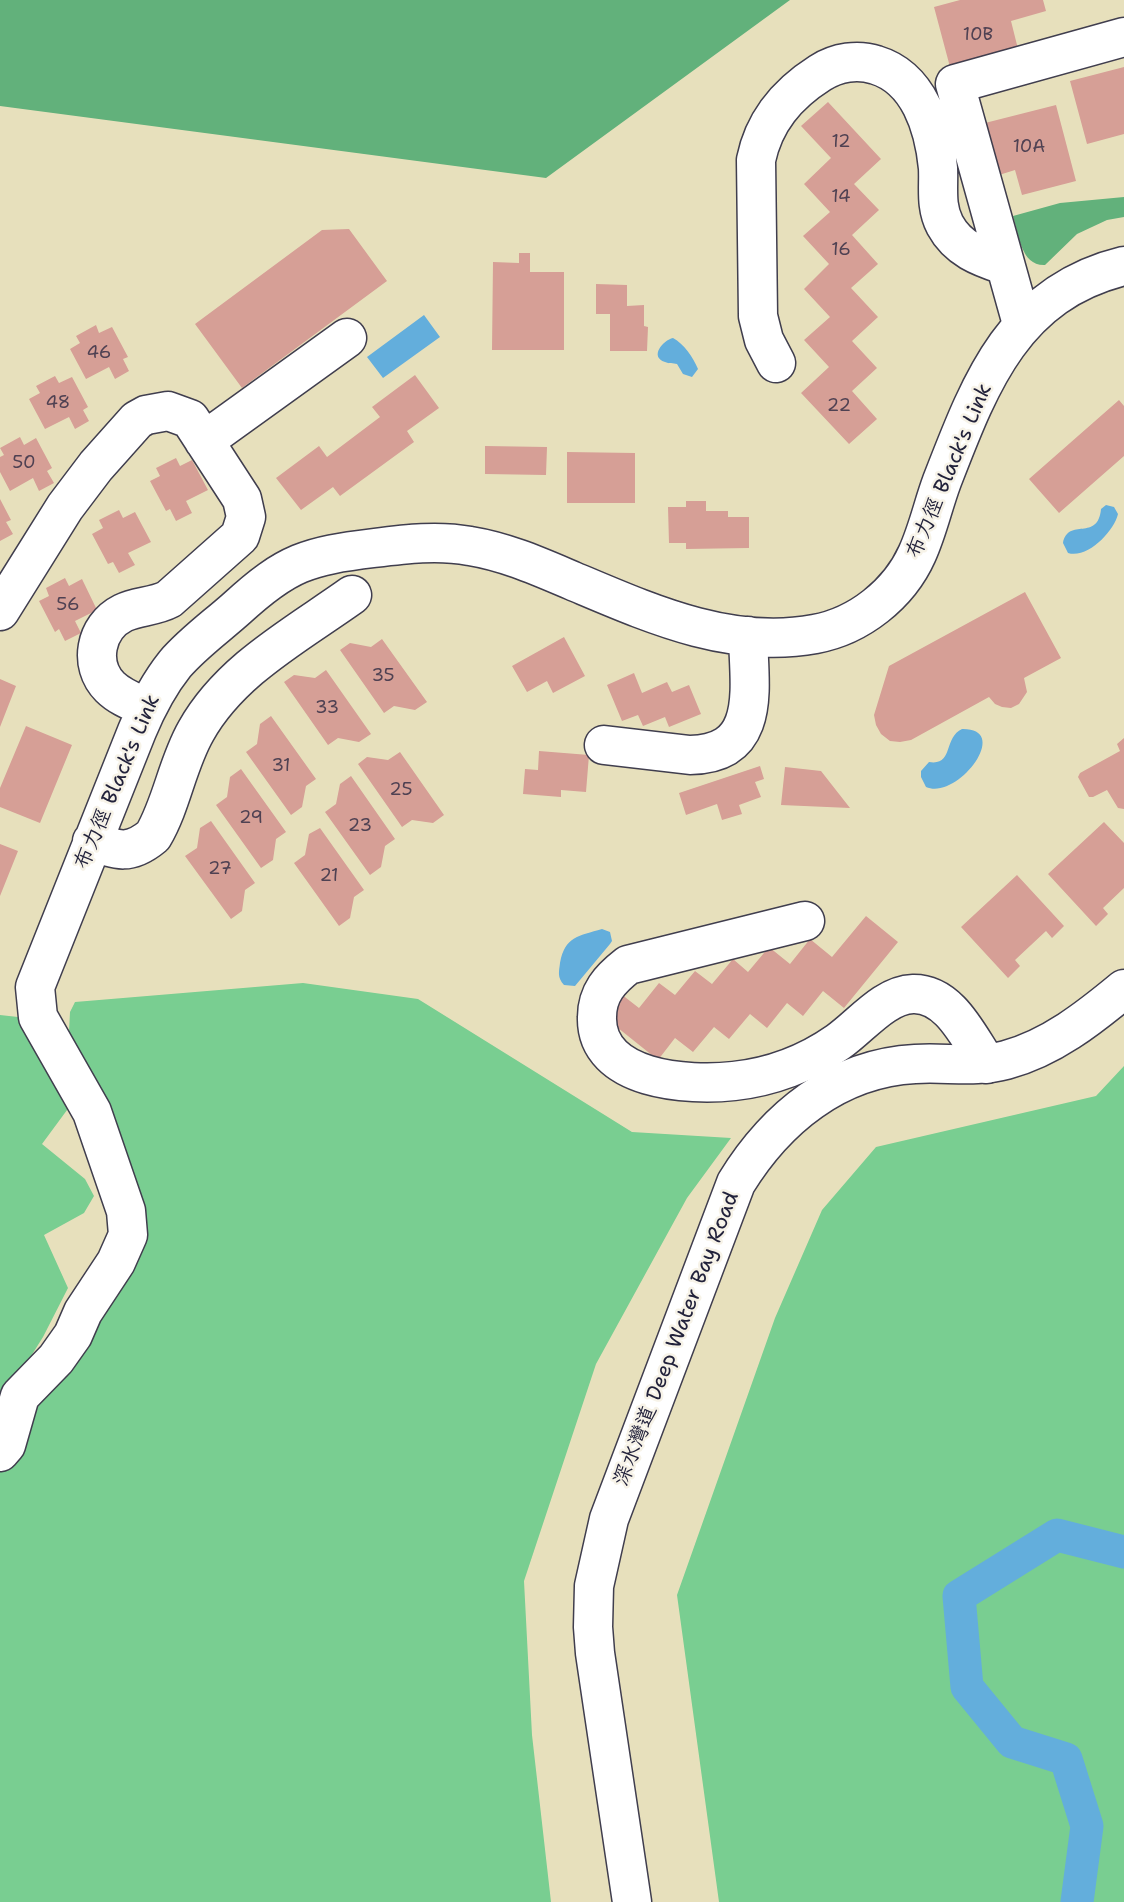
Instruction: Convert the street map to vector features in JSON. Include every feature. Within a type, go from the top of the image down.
[{"type":"street","points":[[1022,324],[956,84],[1124,37]]},
{"type":"street","points":[[776,363],[764,340],[758,316],[758,150],[767,124],[778,110],[810,80],[838,64],[869,63],[885,67],[899,75],[910,86],[919,99],[933,141],[938,168],[937,197],[944,223],[962,247],[976,256],[1004,265]]},
{"type":"street","name":"布力徑 Black's Link","points":[[0,1452],[6,1445],[20,1396],[56,1359],[73,1335],[83,1312],[116,1262],[128,1235],[126,1211],[92,1112],[44,1031],[37,1017],[34,1000],[38,974],[147,708],[177,662],[274,576],[301,562],[332,553],[418,542],[469,545],[499,552],[672,621],[709,631],[748,636],[797,636],[836,628],[864,614],[890,593],[917,554],[946,471],[984,385],[1011,337],[1050,298],[1073,284],[1124,266]]},
{"type":"street","points":[[204,441],[347,338]]},
{"type":"street","points":[[0,611],[65,507],[96,466],[137,420],[157,412],[180,414],[190,419],[242,499],[246,517],[240,536],[169,599],[148,608],[124,612],[104,629],[96,654],[103,679],[122,696],[147,708]]},
{"type":"street","points":[[92,841],[116,850],[126,850],[153,836],[194,734],[209,709],[244,671],[352,595]]},
{"type":"street","points":[[604,746],[704,755],[730,744],[740,733],[748,713],[748,636]]},
{"type":"street","points":[[805,921],[628,965],[603,989],[597,1006],[601,1041],[611,1055],[637,1072],[669,1080],[701,1083],[734,1081],[788,1069],[813,1057],[837,1043],[889,1001],[902,995],[915,994],[927,995],[948,1008],[987,1064]]},
{"type":"street","name":"深水灣道 Deep Water Bay Road","points":[[632,1902],[595,1653],[594,1586],[609,1519],[727,1203],[746,1166],[774,1133],[809,1101],[847,1079],[895,1065],[987,1064],[1025,1054],[1083,1022],[1124,989]]},
{"type":"green space","points":[[0,0],[790,0],[546,178],[0,106]]},
{"type":"green space","points":[[1124,197],[1124,217],[1107,220],[1077,234],[1045,265],[1031,260],[1022,248],[1013,216],[1060,203]]},
{"type":"green space","points":[[303,983],[418,999],[632,1132],[731,1138],[687,1198],[596,1364],[524,1581],[532,1735],[551,1902],[0,1902],[0,1459],[120,1268],[100,1106],[69,1032],[70,1012],[75,1002]]},
{"type":"green space","points":[[0,1015],[18,1017],[26,1025],[70,1106],[42,1144],[85,1179],[94,1196],[84,1213],[44,1235],[68,1288],[43,1337],[11,1388],[0,1423]]},
{"type":"green space","points":[[1124,1066],[1124,1902],[719,1902],[677,1595],[775,1318],[822,1210],[876,1147],[1096,1096]]},
{"type":"water","points":[[424,315],[440,337],[383,378],[367,357]]},
{"type":"water","points":[[673,338],[684,347],[696,364],[698,369],[692,377],[683,374],[677,364],[666,363],[658,356],[662,345]]},
{"type":"water","points":[[1106,505],[1114,507],[1118,514],[1106,535],[1084,552],[1068,553],[1063,543],[1066,535],[1094,525],[1099,519],[1101,509]]},
{"type":"water","points":[[962,729],[976,732],[982,740],[981,751],[975,763],[952,784],[939,788],[926,787],[921,771],[929,762],[942,760],[952,739]]},
{"type":"water","points":[[602,929],[610,932],[610,944],[575,986],[564,985],[559,972],[565,947],[586,933]]},
{"type":"building","points":[[960,0],[1043,0],[1046,11],[1011,21],[1018,49],[950,67],[934,7]]},
{"type":"building","points":[[1124,67],[1124,134],[1087,144],[1070,81]]},
{"type":"building","points":[[828,102],[881,159],[854,184],[879,210],[852,235],[878,264],[851,288],[878,317],[852,341],[877,368],[852,391],[877,419],[849,444],[801,393],[829,367],[804,340],[830,317],[804,289],[829,264],[803,236],[830,212],[804,184],[831,158],[801,126]]},
{"type":"building","points":[[1056,105],[1076,181],[1022,195],[1015,170],[999,175],[985,123]]},
{"type":"building","points":[[349,229],[387,281],[242,388],[195,324],[322,230]]},
{"type":"building","points":[[519,253],[530,253],[530,272],[564,272],[564,350],[492,350],[493,262],[519,263]]},
{"type":"building","points":[[596,284],[627,285],[627,306],[644,305],[644,326],[648,327],[647,351],[610,351],[610,314],[596,314]]},
{"type":"building","points":[[96,325],[99,333],[112,327],[128,357],[123,359],[129,371],[115,379],[109,367],[86,379],[70,349],[80,343],[76,336]]},
{"type":"building","points":[[415,375],[439,408],[407,431],[414,442],[340,496],[333,487],[301,510],[276,478],[319,446],[327,457],[380,417],[372,407]]},
{"type":"building","points":[[55,376],[59,383],[72,377],[88,407],[83,410],[89,421],[75,429],[69,417],[45,429],[29,399],[40,393],[36,386]]},
{"type":"building","points":[[1119,400],[1124,406],[1124,456],[1059,513],[1029,479]]},
{"type":"building","points":[[20,437],[24,445],[36,438],[52,468],[47,471],[54,483],[39,491],[33,478],[10,491],[0,472],[0,457],[4,455],[0,448]]},
{"type":"building","points":[[485,446],[547,447],[546,475],[485,474]]},
{"type":"building","points":[[567,452],[635,453],[635,503],[567,503]]},
{"type":"building","points":[[176,458],[180,466],[192,460],[208,490],[186,501],[192,513],[176,521],[170,509],[166,511],[150,481],[160,476],[156,468]]},
{"type":"building","points":[[0,499],[11,520],[6,522],[13,534],[0,541]]},
{"type":"building","points":[[686,501],[706,501],[706,511],[728,511],[728,517],[749,517],[749,548],[686,549],[686,543],[669,543],[668,507],[686,507]]},
{"type":"building","points":[[119,510],[123,518],[135,512],[151,542],[128,553],[135,565],[119,573],[113,562],[108,564],[92,534],[103,528],[99,520]]},
{"type":"building","points":[[65,578],[69,586],[82,579],[97,610],[75,621],[81,633],[65,641],[59,629],[55,632],[39,601],[49,596],[46,588]]},
{"type":"building","points":[[1025,592],[1061,658],[1024,678],[1027,692],[1019,704],[1011,708],[1002,707],[989,697],[911,740],[890,741],[881,734],[874,715],[889,666]]},
{"type":"building","points":[[564,637],[585,676],[553,693],[547,681],[527,692],[512,666]]},
{"type":"building","points":[[382,639],[427,702],[415,710],[394,706],[384,713],[340,650],[350,643],[371,647]]},
{"type":"building","points":[[326,670],[371,734],[359,742],[338,738],[328,745],[284,682],[294,675],[315,678]]},
{"type":"building","points":[[634,673],[642,693],[667,682],[672,692],[689,685],[701,714],[669,727],[665,717],[643,726],[638,715],[622,721],[607,685]]},
{"type":"building","points":[[0,679],[16,686],[0,727]]},
{"type":"building","points":[[271,716],[316,779],[306,786],[302,807],[291,815],[246,752],[257,744],[260,724]]},
{"type":"building","points":[[26,726],[72,745],[40,823],[0,807],[0,788]]},
{"type":"building","points":[[1124,738],[1124,809],[1118,808],[1107,790],[1089,797],[1078,777],[1080,773],[1120,751],[1117,744]]},
{"type":"building","points":[[539,751],[589,755],[586,792],[561,790],[561,797],[523,794],[525,769],[538,770]]},
{"type":"building","points":[[400,752],[444,815],[433,823],[412,820],[402,827],[358,764],[367,757],[388,760]]},
{"type":"building","points":[[760,766],[764,779],[755,782],[761,797],[739,805],[742,814],[722,820],[717,804],[686,815],[679,793]]},
{"type":"building","points":[[785,767],[821,771],[850,808],[781,805]]},
{"type":"building","points":[[241,769],[286,832],[276,839],[273,860],[261,868],[216,805],[227,797],[230,777]]},
{"type":"building","points":[[351,776],[395,839],[385,846],[381,867],[370,875],[325,812],[336,804],[340,784]]},
{"type":"building","points":[[211,821],[255,883],[245,890],[242,911],[231,919],[185,856],[197,848],[200,828]]},
{"type":"building","points":[[1104,822],[1124,843],[1124,888],[1103,908],[1108,914],[1096,926],[1048,874]]},
{"type":"building","points":[[320,828],[364,890],[354,897],[350,918],[339,926],[294,863],[305,855],[309,834]]},
{"type":"building","points":[[0,844],[18,851],[0,896]]},
{"type":"building","points":[[1017,875],[1064,926],[1052,938],[1046,931],[1015,960],[1020,966],[1008,978],[961,927]]},
{"type":"building","points":[[866,916],[898,942],[844,1008],[823,991],[803,1016],[787,1003],[767,1028],[750,1014],[729,1039],[714,1027],[693,1052],[675,1038],[658,1060],[603,1016],[621,994],[639,1008],[659,983],[675,995],[695,971],[712,984],[733,959],[748,972],[769,947],[790,964],[810,939],[832,957]]},
{"type":"waterway","points":[[1077,1902],[1087,1826],[1066,1759],[1012,1742],[967,1687],[959,1596],[1057,1535],[1124,1552]]}]
